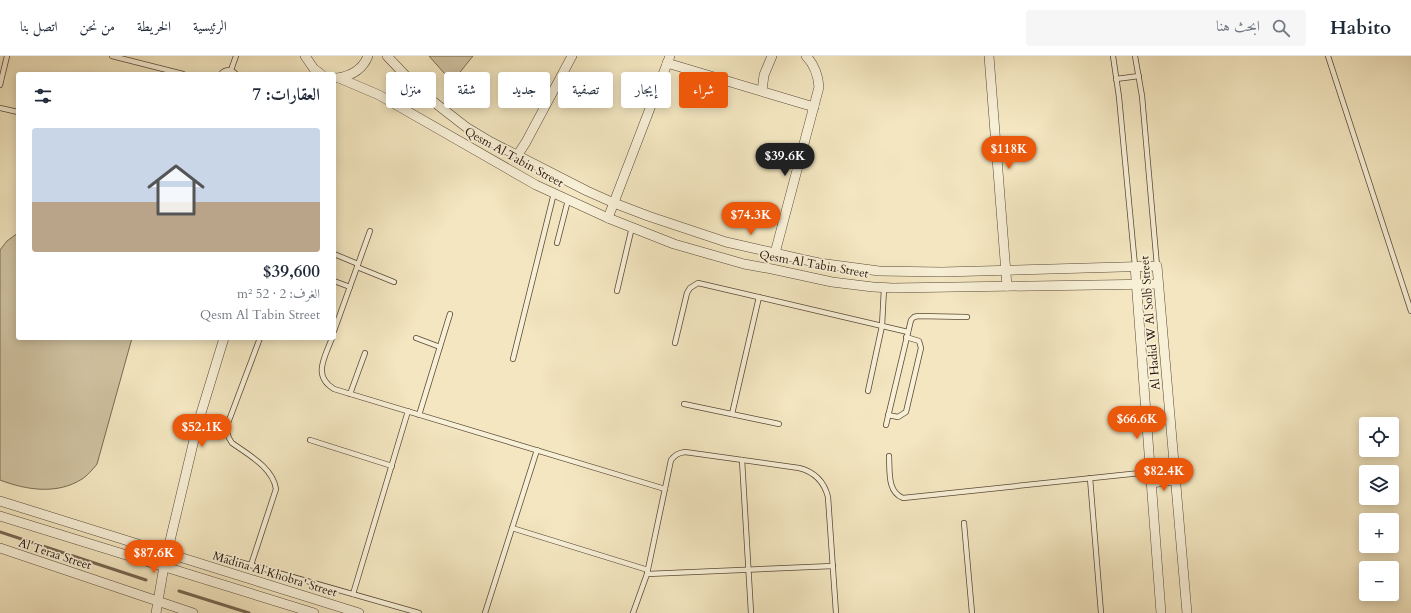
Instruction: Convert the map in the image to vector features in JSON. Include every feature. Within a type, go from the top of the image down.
[{"type":"street","points":[[305,56],[314,69],[318,72]]},
{"type":"street","points":[[336,78],[354,74],[365,64],[368,56]]},
{"type":"street","name":"Qesm Al Tabin Street","points":[[387,56],[421,92],[443,110],[472,131],[517,156],[614,203],[726,242],[839,267],[879,271],[935,272],[1157,266]]},
{"type":"street","points":[[517,156],[572,56]]},
{"type":"street","points":[[762,91],[764,75],[772,56]]},
{"type":"street","points":[[775,252],[819,86],[818,76],[814,66],[806,56]]},
{"type":"street","points":[[989,56],[1007,286]]},
{"type":"street","points":[[608,218],[668,60],[814,107]]},
{"type":"street","name":"Qesm Al Tabin Street","points":[[336,78],[379,95],[508,170],[568,200],[608,218],[674,244],[744,264],[832,282],[884,288],[1158,284]]},
{"type":"street","name":"Al Hadid W Al Solb Street","points":[[1135,266],[1161,613]]},
{"type":"street","name":"Al Hadid W Al Solb Street","points":[[1157,266],[1187,613]]},
{"type":"street","points":[[156,613],[164,566],[198,423],[223,340]]},
{"type":"street","points":[[1151,483],[1175,480]]},
{"type":"street","name":"Madina Al Khobra' Street","points":[[0,501],[360,613]]},
{"type":"street","name":"Madina Al Khobra' Street","points":[[0,516],[314,613]]},
{"type":"street","name":"Al Teraa Street","points":[[0,548],[158,601],[174,610],[193,613]]},
{"type":"lane","points":[[0,84],[7,56]]},
{"type":"lane","points":[[112,56],[175,72]]},
{"type":"lane","points":[[231,70],[236,56]]},
{"type":"lane","name":"Al Hadid W Al Solb Street","points":[[1113,56],[1135,266]]},
{"type":"lane","name":"Al Hadid W Al Solb Street","points":[[1135,56],[1142,96],[1157,266]]},
{"type":"lane","points":[[1328,56],[1411,311]]},
{"type":"lane","points":[[223,72],[231,70],[234,72]]},
{"type":"lane","points":[[1116,79],[1139,76]]},
{"type":"lane","points":[[0,108],[16,112]]},
{"type":"lane","points":[[513,359],[554,193]]},
{"type":"lane","points":[[557,243],[568,200]]},
{"type":"lane","points":[[617,291],[632,227]]},
{"type":"lane","points":[[336,321],[370,231]]},
{"type":"lane","points":[[336,255],[394,282]]},
{"type":"lane","points":[[336,282],[350,287]]},
{"type":"lane","points":[[674,343],[687,293],[693,285],[702,284],[882,326],[907,334],[919,340],[921,348],[906,412],[898,417],[888,415]]},
{"type":"lane","points":[[868,391],[882,326],[884,288]]},
{"type":"lane","points":[[732,414],[759,297]]},
{"type":"lane","points":[[419,415],[450,314]]},
{"type":"lane","points":[[886,425],[911,320],[914,317],[967,317]]},
{"type":"lane","points":[[416,338],[440,347]]},
{"type":"lane","points":[[251,565],[276,489],[275,482],[272,475],[266,469],[232,443],[226,430],[259,340]]},
{"type":"lane","points":[[331,340],[322,364],[321,371],[323,379],[327,385],[334,389],[665,489]]},
{"type":"lane","points":[[350,394],[365,352]]},
{"type":"lane","points":[[684,404],[779,424]]},
{"type":"lane","points":[[353,594],[408,411]]},
{"type":"lane","points":[[310,440],[392,466]]},
{"type":"lane","points":[[485,613],[537,450]]},
{"type":"lane","points":[[633,613],[647,572],[671,460],[674,456],[684,452],[808,470],[821,480],[828,497],[836,613]]},
{"type":"lane","points":[[889,456],[893,491],[897,496],[903,498],[1150,472]]},
{"type":"lane","points":[[742,460],[751,613]]},
{"type":"lane","points":[[1090,478],[1101,613]]},
{"type":"lane","points":[[964,523],[972,613]]},
{"type":"lane","points":[[512,528],[647,572],[749,570],[833,566]]},
{"type":"lane","points":[[219,556],[419,613]]},
{"type":"shaded area","points":[[429,56],[473,56],[460,72],[444,73]]},
{"type":"shaded area","points":[[16,234],[16,340],[131,340],[97,464],[82,479],[62,487],[52,489],[31,488],[0,480],[0,250],[7,241]]},
{"type":"waterway","points":[[0,532],[146,580]]},
{"type":"waterway","points":[[179,591],[249,613]]}]
